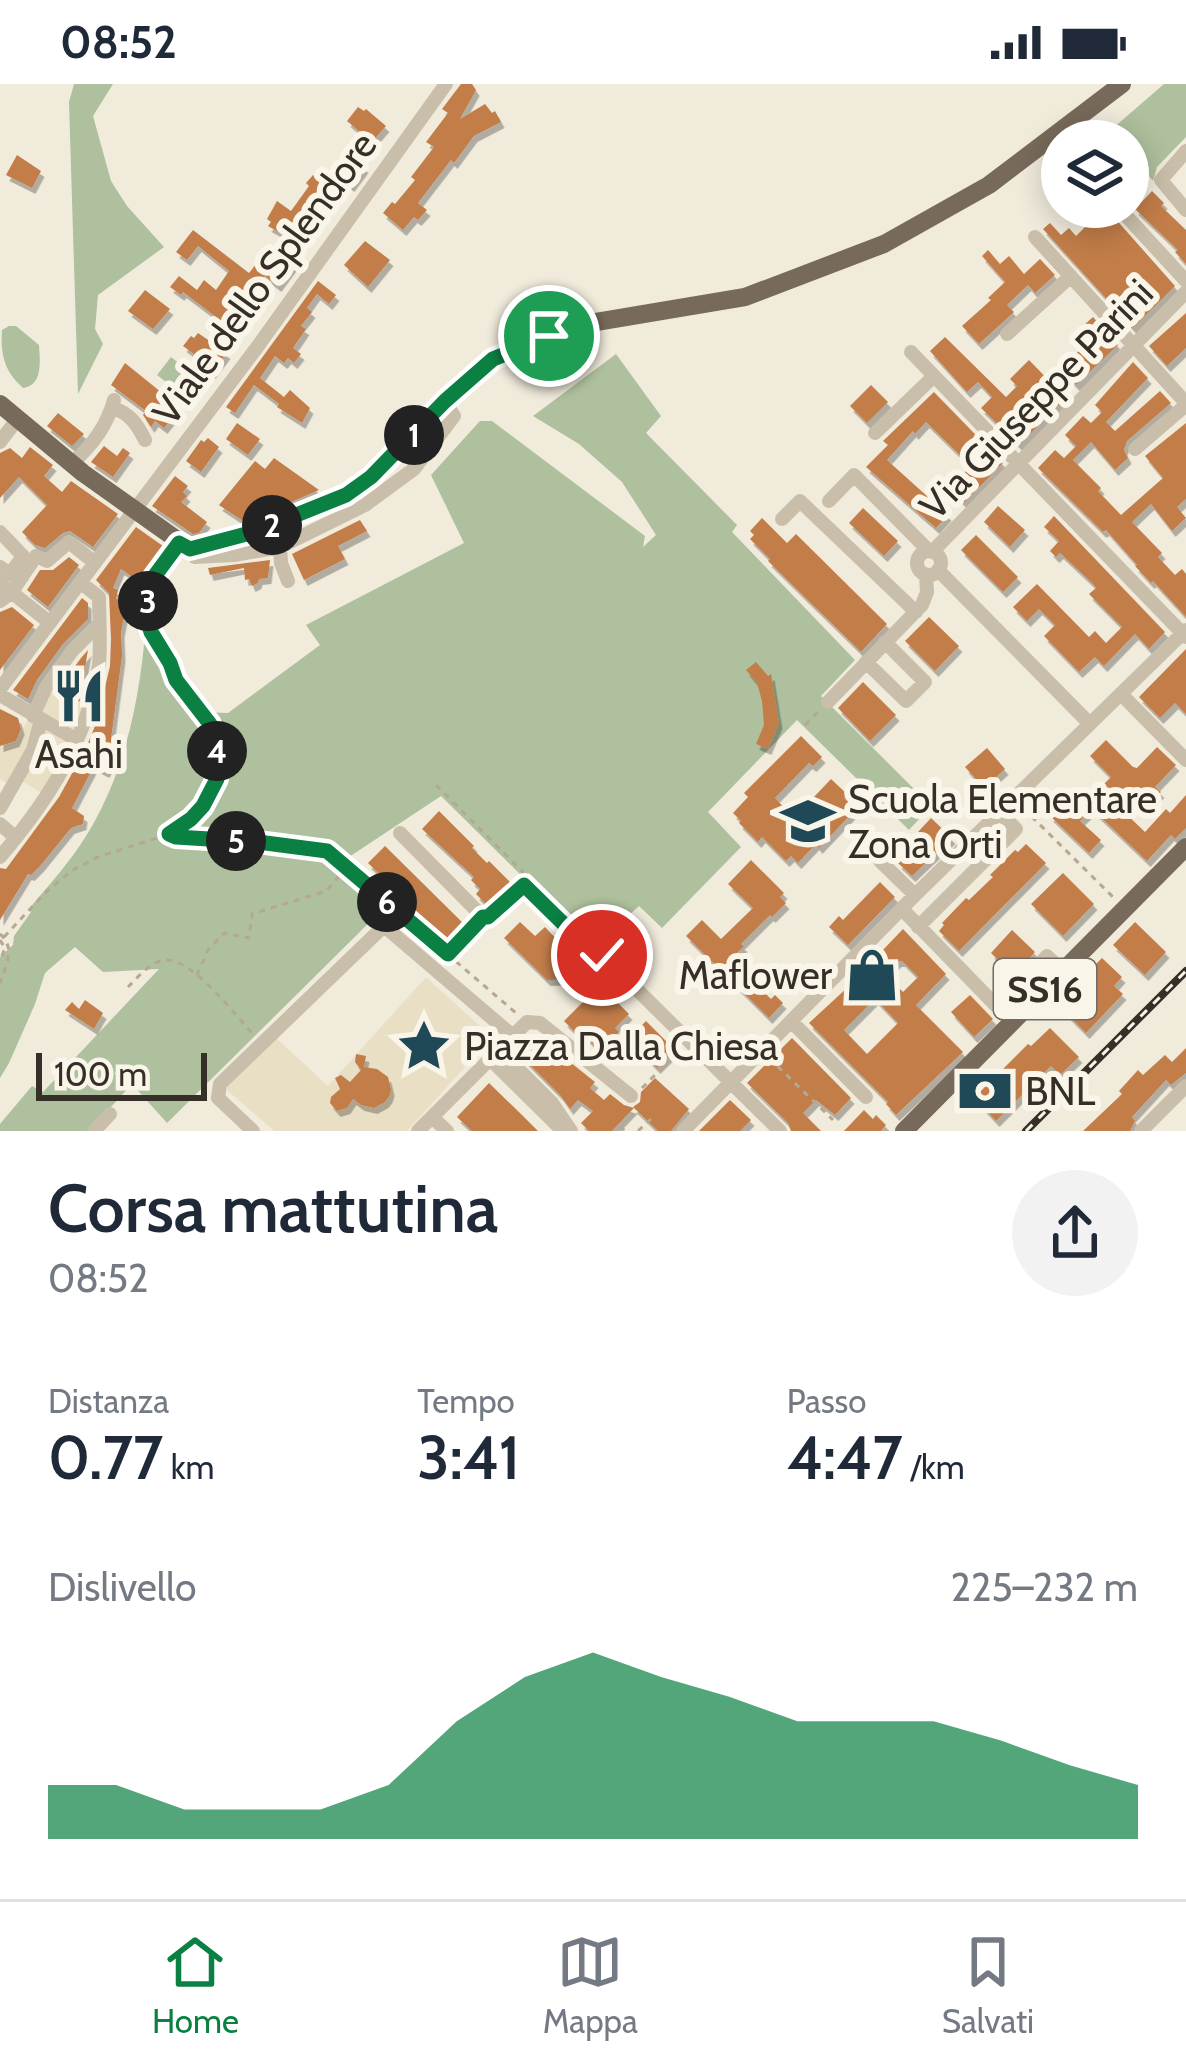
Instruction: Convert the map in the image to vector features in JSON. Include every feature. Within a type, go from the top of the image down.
[{"type":"main road","points":[[7,407],[72,464],[184,546],[254,532],[346,495],[371,477],[493,359],[596,322],[745,297],[884,244],[989,185],[1122,84]]},
{"type":"main road","name":"SS16","points":[[904,1131],[1004,1013],[1035,1000],[1186,847]]},
{"type":"street","name":"Viale dello Splendore","points":[[0,692],[446,84]]},
{"type":"street","points":[[1186,151],[1161,180],[1186,210]]},
{"type":"street","points":[[1137,228],[1186,281]]},
{"type":"street","points":[[1035,237],[1186,404],[1135,449]]},
{"type":"street","points":[[1007,334],[1071,276]]},
{"type":"street","name":"Via Giuseppe Parini","points":[[931,551],[1186,292]]},
{"type":"street","points":[[683,1131],[706,1099],[730,1083],[1185,634],[910,352]]},
{"type":"street","points":[[874,434],[934,376]]},
{"type":"street","points":[[142,593],[184,546],[194,557],[280,547],[365,506],[414,469],[454,416],[445,401]]},
{"type":"street","points":[[72,464],[97,436],[113,404],[146,440]]},
{"type":"street","points":[[0,442],[7,407]]},
{"type":"street","points":[[829,501],[854,475],[931,551],[919,556],[920,571],[932,572],[1090,724]]},
{"type":"street","points":[[782,519],[800,501],[916,612]]},
{"type":"street","points":[[0,520],[47,561],[69,542],[95,562]]},
{"type":"street","points":[[0,532],[23,556],[10,574],[0,567]]},
{"type":"street","points":[[280,547],[288,581]]},
{"type":"street","points":[[36,556],[4,592],[49,622]]},
{"type":"street","points":[[828,702],[916,612],[926,598],[932,572]]},
{"type":"street","points":[[0,857],[46,801],[89,708],[100,657],[100,597],[81,583]]},
{"type":"street","points":[[0,808],[33,750],[46,687],[99,624]]},
{"type":"street","points":[[866,662],[906,701],[925,682],[885,642]]},
{"type":"street","points":[[0,692],[77,740]]},
{"type":"street","points":[[1121,694],[1186,760]]},
{"type":"street","points":[[918,927],[1016,829],[1000,813]]},
{"type":"street","points":[[0,824],[16,838]]},
{"type":"street","points":[[400,833],[482,916],[488,917],[524,885],[584,944],[602,955],[692,1056],[730,1083],[780,1131]]},
{"type":"street","points":[[880,861],[915,896]]},
{"type":"street","points":[[902,909],[1004,1013]]},
{"type":"street","points":[[253,1131],[218,1098],[220,1084],[384,926],[512,1036]]},
{"type":"street","points":[[602,955],[624,934]]},
{"type":"street","points":[[418,1131],[512,1036],[522,1018],[540,1023],[631,1098]]},
{"type":"street","points":[[792,1022],[866,1097]]},
{"type":"street","points":[[494,1054],[567,1131]]},
{"type":"street","points":[[1141,1131],[1186,1086]]},
{"type":"street","points":[[94,1131],[110,1114]]},
{"type":"street","points":[[432,1117],[447,1131]]},
{"type":"path","points":[[0,961],[3,938],[46,892],[98,857],[169,834],[203,806],[217,779],[218,753],[210,724],[176,680],[151,632],[148,602],[142,593]]},
{"type":"path","points":[[805,725],[828,702]]},
{"type":"path","points":[[436,784],[526,875]]},
{"type":"path","points":[[1023,808],[1116,899]]},
{"type":"path","points":[[169,834],[327,851],[522,1018]]},
{"type":"path","points":[[196,975],[208,950],[224,933],[249,938],[252,914],[326,891],[343,865]]},
{"type":"path","points":[[448,954],[482,916]]},
{"type":"path","points":[[0,983],[9,958],[3,938]]},
{"type":"path","points":[[128,987],[154,964],[167,960],[184,964],[262,1043]]},
{"type":"path","points":[[631,1098],[670,1060]]},
{"type":"path","points":[[771,1060],[833,1120]]},
{"type":"path","points":[[638,1131],[650,1118]]},
{"type":"green space","points":[[74,84],[113,84],[93,116],[111,181],[164,247],[98,295],[95,329],[103,344],[78,394],[69,102]]},
{"type":"green space","points":[[1164,84],[1186,84],[1186,137],[1157,167],[1153,181],[1149,176],[1149,120],[1122,120]]},
{"type":"green space","points":[[16,326],[39,345],[37,378],[23,388],[3,355],[2,330]]},
{"type":"green space","points":[[616,354],[661,416],[646,433],[737,525],[732,532],[855,660],[821,696],[931,806],[909,830],[797,720],[708,812],[741,847],[662,928],[639,906],[628,916],[618,907],[598,927],[591,924],[585,929],[529,873],[524,878],[441,796],[343,861],[328,849],[270,841],[269,848],[326,855],[386,906],[167,1123],[132,1084],[89,1131],[0,1131],[0,1124],[32,1086],[43,1092],[159,969],[103,972],[75,947],[45,973],[0,1078],[0,957],[13,945],[29,909],[80,846],[100,812],[135,707],[146,624],[174,681],[197,712],[228,713],[320,645],[306,625],[464,543],[431,475],[480,421],[492,421],[645,536],[643,547],[656,535],[622,482],[579,444],[533,416]]},
{"type":"green space","points":[[171,357],[203,382],[189,400],[157,375]]},
{"type":"shaded area","points":[[46,687],[89,703],[74,743],[42,793],[13,776],[8,784],[0,779],[0,746],[16,741]]},
{"type":"shaded area","name":"Piazza Dalla Chiesa","points":[[426,977],[492,1037],[407,1131],[274,1131],[227,1090],[227,1082],[274,1036],[328,1086]]},
{"type":"building","points":[[461,84],[472,84],[476,90],[460,119],[485,104],[501,122],[474,136],[454,163],[451,160],[418,203],[427,210],[403,230],[383,213],[415,180],[411,177],[434,147],[426,142],[448,113],[442,109]]},
{"type":"building","points":[[358,107],[386,126],[372,142],[347,121]]},
{"type":"building","points":[[17,155],[41,171],[32,188],[6,175]]},
{"type":"building","points":[[351,157],[365,167],[351,186],[344,181],[300,241],[268,226],[277,201],[291,211],[313,175],[327,187]]},
{"type":"building","points":[[1152,191],[1186,230],[1186,264],[1149,222]]},
{"type":"building","points":[[1055,228],[1061,235],[1069,228],[1076,236],[1084,228],[1124,228],[1175,286],[1133,328],[1043,229]]},
{"type":"building","points":[[193,230],[249,273],[270,247],[294,264],[278,286],[265,276],[251,294],[247,291],[237,305],[242,309],[235,318],[242,324],[236,332],[170,287],[179,276],[197,290],[204,280],[216,290],[229,271],[198,246],[187,260],[176,252]]},
{"type":"building","points":[[365,241],[390,260],[368,287],[344,265]]},
{"type":"building","points":[[988,250],[1000,264],[1009,256],[1024,274],[1040,259],[1055,275],[1035,293],[1028,285],[1007,305],[1014,312],[979,344],[962,326],[1005,282],[982,256]]},
{"type":"building","points":[[318,281],[336,295],[329,304],[317,294],[307,308],[312,312],[293,348],[301,354],[294,363],[275,356],[260,378],[284,397],[290,390],[310,408],[302,423],[254,385],[235,413],[226,407]]},
{"type":"building","points":[[145,290],[170,309],[153,329],[128,311]]},
{"type":"building","points":[[1186,313],[1186,348],[1167,366],[1149,346]]},
{"type":"building","points":[[1093,317],[1118,345],[1076,385],[1059,366],[1086,346],[1075,333]]},
{"type":"building","points":[[198,333],[227,353],[212,373],[183,346]]},
{"type":"building","points":[[945,337],[1006,397],[1017,386],[1010,379],[1029,360],[1064,400],[1019,445],[981,408],[992,397],[978,382],[967,392],[930,351]]},
{"type":"building","points":[[1133,362],[1148,378],[1106,422],[1115,431],[1160,391],[1171,403],[1127,441],[1128,458],[1115,470],[1091,442],[1073,460],[1121,515],[1163,478],[1145,456],[1186,423],[1186,499],[1177,507],[1186,518],[1172,531],[1151,504],[1132,522],[1162,553],[1158,557],[1175,575],[1182,569],[1186,574],[1186,617],[1106,530],[1038,468],[1055,450],[1064,458],[1076,446],[1065,435],[1083,416],[1091,423],[1102,412],[1095,405]]},
{"type":"building","points":[[125,363],[177,405],[164,428],[155,421],[151,427],[143,415],[146,411],[111,385]]},
{"type":"building","points":[[871,385],[888,402],[867,423],[850,406]]},
{"type":"building","points":[[934,392],[1003,463],[964,503],[949,488],[971,466],[926,422],[915,434],[913,431],[887,460],[948,515],[936,528],[866,467],[888,445],[883,441]]},
{"type":"building","points":[[58,413],[84,434],[72,446],[47,426]]},
{"type":"building","points":[[237,423],[260,439],[248,455],[226,439]]},
{"type":"building","points":[[208,438],[219,447],[201,472],[186,461],[201,440]]},
{"type":"building","points":[[104,446],[117,456],[123,448],[130,453],[113,477],[91,462]]},
{"type":"building","points":[[30,447],[53,465],[44,476],[62,492],[71,481],[118,514],[93,547],[70,531],[45,548],[35,545],[22,532],[47,505],[19,477],[0,498],[0,453],[10,448],[22,458]]},
{"type":"building","points":[[274,458],[319,490],[284,505],[278,501],[271,511],[243,521],[219,505],[255,461],[265,469]]},
{"type":"building","points":[[175,476],[188,486],[181,502],[207,522],[199,533],[193,534],[152,506]]},
{"type":"building","points":[[998,506],[1025,530],[1010,547],[984,522]]},
{"type":"building","points":[[863,508],[898,541],[884,556],[849,523]]},
{"type":"building","points":[[1054,516],[1165,632],[1149,649],[1135,634],[1104,666],[1095,657],[1079,672],[1044,636],[1055,625],[1039,609],[1027,621],[1013,607],[1037,584],[1089,637],[1095,631],[1106,643],[1122,627],[1089,594],[1096,588],[1092,583],[1060,553],[1056,557],[1050,551],[1059,541],[1044,527]]},
{"type":"building","points":[[762,518],[787,543],[796,534],[887,624],[861,652],[750,539],[754,535],[750,531]]},
{"type":"building","points":[[360,520],[367,531],[338,546],[345,559],[304,580],[292,554]]},
{"type":"building","points":[[136,527],[163,546],[138,581],[121,569],[113,588],[118,590],[116,599],[127,601],[112,760],[106,772],[94,766],[72,808],[84,816],[83,824],[71,828],[28,874],[0,920],[0,868],[6,869],[59,797],[97,721],[111,639],[109,593],[96,580]]},
{"type":"building","points":[[976,535],[1018,577],[1003,592],[961,550]]},
{"type":"building","points":[[69,557],[79,565],[48,607],[27,590],[40,570],[53,570]]},
{"type":"building","points":[[270,560],[268,578],[252,586],[245,580],[244,568],[210,575],[208,568]]},
{"type":"building","points":[[82,598],[88,603],[88,619],[63,644],[28,699],[13,690]]},
{"type":"building","points":[[12,607],[34,625],[0,670],[0,612]]},
{"type":"building","points":[[929,617],[959,646],[935,671],[905,641]]},
{"type":"building","points":[[1186,649],[1186,714],[1175,703],[1160,718],[1139,697]]},
{"type":"building","points":[[88,650],[80,697],[59,688],[81,658]]},
{"type":"building","points":[[756,662],[771,674],[779,723],[768,749],[756,744],[764,725],[762,701],[757,683],[746,670]]},
{"type":"building","points":[[863,682],[896,715],[870,741],[838,708]]},
{"type":"building","points":[[0,709],[18,718],[21,729],[16,741],[0,746]]},
{"type":"building","points":[[801,736],[822,757],[813,766],[809,763],[775,798],[794,818],[831,779],[856,809],[798,863],[791,856],[786,861],[762,837],[758,842],[733,813],[748,797],[744,793]]},
{"type":"building","points":[[1106,740],[1133,767],[1157,747],[1176,765],[1155,787],[1161,792],[1145,807],[1131,793],[1117,805],[1145,832],[1186,795],[1186,828],[1175,839],[1171,835],[1147,861],[1092,809],[1080,821],[1101,840],[1089,853],[1050,816],[1070,796],[1081,807],[1111,777],[1090,756]]},
{"type":"building","points":[[987,748],[1005,769],[984,788],[965,767]]},
{"type":"building","points":[[439,811],[510,882],[486,904],[476,894],[480,889],[471,880],[474,877],[422,829]]},
{"type":"building","points":[[931,818],[952,838],[912,876],[898,863],[923,837],[918,832]]},
{"type":"building","points":[[1026,844],[1046,863],[959,951],[939,931],[942,923]]},
{"type":"building","points":[[385,846],[467,927],[450,944],[368,863]]},
{"type":"building","points":[[751,860],[784,893],[780,897],[786,903],[733,957],[771,999],[775,995],[783,1003],[769,1018],[686,936],[702,920],[721,939],[753,908],[728,884]]},
{"type":"building","points":[[1063,873],[1094,904],[1063,936],[1031,904]]},
{"type":"building","points":[[880,882],[895,897],[848,945],[829,927],[839,916],[843,920]]},
{"type":"building","points":[[520,922],[535,936],[545,927],[586,970],[578,979],[547,980],[504,938]]},
{"type":"building","points":[[1135,922],[1166,952],[1145,975],[1113,945]]},
{"type":"building","points":[[903,929],[946,974],[916,1005],[963,1052],[896,1115],[809,1023],[848,987],[853,991],[886,957],[881,952]],"holes":[[[898,961],[918,977],[903,992],[885,974]],[[875,999],[898,1023],[867,1054],[844,1030]]]},
{"type":"building","points":[[1012,930],[1035,952],[1014,976],[991,953]]},
{"type":"building","points":[[1102,958],[1122,977],[1114,986],[1123,994],[1086,1033],[1062,1009],[1097,973],[1092,968]]},
{"type":"building","points":[[600,985],[629,1014],[600,1051],[564,1021]]},
{"type":"building","points":[[970,995],[993,1019],[974,1037],[951,1012]]},
{"type":"building","points":[[85,1000],[103,1013],[94,1029],[65,1010],[72,1002],[79,1009]]},
{"type":"building","points":[[646,1021],[675,1050],[657,1068],[628,1039]]},
{"type":"building","points":[[1050,1028],[1079,1057],[1060,1075],[1051,1066],[996,1121],[974,1098]]},
{"type":"building","points":[[535,1034],[595,1082],[590,1088],[604,1100],[610,1094],[634,1108],[612,1131],[589,1131],[581,1123],[593,1111],[578,1100],[570,1109],[517,1052]]},
{"type":"building","points":[[792,1038],[851,1098],[835,1115],[816,1100],[803,1113],[821,1131],[791,1131],[747,1083]]},
{"type":"building","points":[[1186,1048],[1186,1073],[1171,1085],[1166,1080],[1132,1117],[1130,1131],[1083,1131],[1122,1094],[1119,1091],[1138,1070],[1143,1075],[1165,1055],[1172,1062]]},
{"type":"building","points":[[356,1054],[366,1056],[364,1067],[388,1077],[389,1097],[374,1108],[353,1099],[337,1111],[330,1103],[340,1089],[335,1078],[341,1075],[350,1082],[361,1070]]},
{"type":"building","points":[[655,1078],[689,1109],[671,1131],[658,1131],[633,1107]]},
{"type":"building","points":[[489,1083],[538,1131],[472,1131],[457,1117]]},
{"type":"building","points":[[730,1100],[751,1120],[740,1131],[699,1131]]},
{"type":"building","points":[[864,1110],[886,1125],[881,1131],[844,1131]]},
{"type":"railway","points":[[1026,1131],[1186,971]]},
{"type":"place","name":"Asahi","points":[[79,696]]},
{"type":"place","name":"Scuola Elementare Zona Orti","points":[[808,821]]},
{"type":"place","name":"Maflower","points":[[872,975]]},
{"type":"place","name":"Piazza Dalla Chiesa","points":[[424,1046]]},
{"type":"place","name":"BNL","points":[[985,1091]]},
{"type":"route","points":[[549,336],[493,359],[371,477],[346,495],[254,532],[190,549],[179,543],[142,593],[148,602],[151,632],[176,680],[210,724],[218,753],[217,779],[203,806],[169,834],[327,851],[448,954],[483,917],[524,885],[584,944],[602,955]]}]
